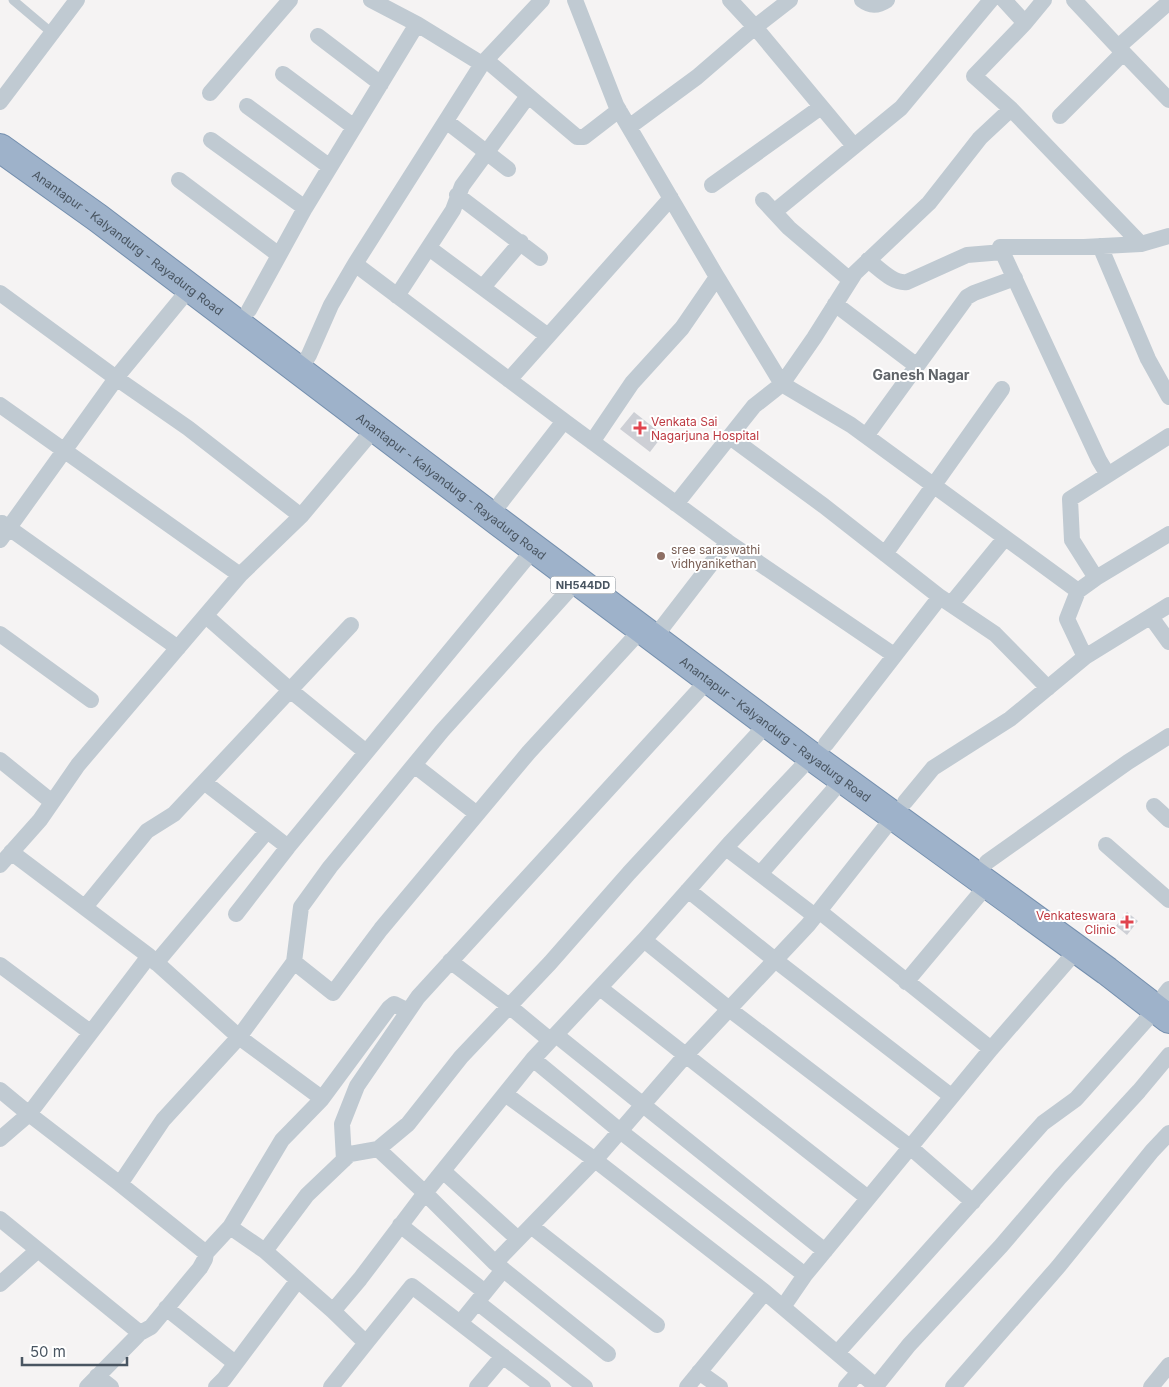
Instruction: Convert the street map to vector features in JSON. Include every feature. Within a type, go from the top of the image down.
[{"type":"highway","name":"Anantapur - Kalyandurg - Rayadurg Road","points":[[0,129],[249,310],[375,428],[534,549],[577,581],[654,631],[1166,1001]]},
{"type":"highway","name":"Anantapur - Kalyandurg - Rayadurg Road","points":[[0,148],[98,218],[190,288],[304,363],[501,502],[709,680],[768,723],[819,750],[843,779],[900,809]]},
{"type":"highway","name":"Anantapur - Kalyandurg - Rayadurg Road","points":[[987,873],[1077,950],[1166,1001]]},
{"type":"street","points":[[0,102],[77,0]]},
{"type":"street","points":[[210,93],[290,0]]},
{"type":"street","points":[[371,0],[484,62],[577,137],[584,137],[619,110]]},
{"type":"street","points":[[304,363],[331,305],[355,264],[484,62],[542,0]]},
{"type":"street","points":[[575,0],[619,110],[782,384],[851,425],[1078,591]]},
{"type":"street","points":[[730,0],[755,27],[854,146]]},
{"type":"street","points":[[629,127],[697,77],[755,27],[790,0]]},
{"type":"street","points":[[862,0],[873,5],[878,5],[887,0]]},
{"type":"street","points":[[850,280],[789,228],[768,206],[854,146],[901,108],[991,0]]},
{"type":"street","points":[[1004,0],[1025,23]]},
{"type":"street","points":[[1044,0],[1025,23],[974,76],[1011,109],[1141,244]]},
{"type":"street","points":[[1074,0],[1169,100]]},
{"type":"street","points":[[1060,116],[1121,50],[1169,2]]},
{"type":"street","points":[[249,310],[305,208],[417,24]]},
{"type":"street","points":[[318,36],[380,84]]},
{"type":"street","points":[[283,74],[354,127]]},
{"type":"street","points":[[398,296],[453,210],[462,186],[528,96]]},
{"type":"street","points":[[247,106],[330,167]]},
{"type":"street","points":[[712,185],[821,107]]},
{"type":"street","points":[[676,504],[754,406],[782,384],[854,273],[929,203],[980,138],[1011,109]]},
{"type":"street","points":[[446,121],[508,169]]},
{"type":"street","points":[[211,140],[305,208]]},
{"type":"street","points":[[179,180],[279,254]]},
{"type":"street","points":[[458,195],[540,258]]},
{"type":"street","points":[[509,380],[671,198]]},
{"type":"street","points":[[1108,475],[1099,460],[1000,246],[1141,244],[1169,236]]},
{"type":"street","points":[[483,287],[521,242]]},
{"type":"street","points":[[1100,246],[1148,359],[1169,397]]},
{"type":"street","points":[[429,248],[548,336]]},
{"type":"street","points":[[868,260],[893,279],[902,283],[967,255],[1003,252]]},
{"type":"street","points":[[355,264],[728,542],[894,655]]},
{"type":"street","points":[[592,442],[632,383],[682,328],[717,277]]},
{"type":"street","points":[[866,436],[967,297],[1015,278]]},
{"type":"street","points":[[178,648],[3,530],[65,450],[116,378],[190,288]]},
{"type":"street","points":[[0,293],[188,428],[300,516]]},
{"type":"street","points":[[835,304],[917,366]]},
{"type":"street","points":[[885,554],[1002,389]]},
{"type":"street","points":[[0,405],[240,575]]},
{"type":"street","points":[[501,502],[564,421]]},
{"type":"street","points":[[0,865],[40,820],[78,765],[240,575],[300,516],[375,428]]},
{"type":"street","points":[[1096,578],[1072,540],[1070,499],[1169,436]]},
{"type":"street","points":[[730,437],[945,601],[995,634],[1048,688]]},
{"type":"street","points":[[1085,656],[1067,619],[1078,591],[1169,534]]},
{"type":"street","points":[[333,1312],[533,1058],[819,750],[894,655],[1005,538]]},
{"type":"street","points":[[294,962],[333,993],[381,929],[529,752],[654,631],[728,542]]},
{"type":"street","points":[[236,914],[288,847],[534,549]]},
{"type":"street","points":[[120,1184],[164,1120],[239,1037],[294,962],[301,907],[330,868],[442,731],[577,581]]},
{"type":"street","points":[[460,1323],[481,1297],[518,1239],[595,1160],[685,1056],[817,914],[932,768],[1010,719],[1085,656],[1169,606]]},
{"type":"street","points":[[206,616],[290,690],[366,752]]},
{"type":"street","points":[[1151,616],[1169,642]]},
{"type":"street","points":[[85,907],[147,831],[174,814],[351,625]]},
{"type":"street","points":[[0,634],[91,700]]},
{"type":"street","points":[[344,1160],[342,1124],[357,1086],[418,997],[709,680]]},
{"type":"street","points":[[265,1251],[307,1195],[350,1154],[378,1149],[408,1124],[461,1057],[550,963],[629,873],[768,723]]},
{"type":"street","points":[[906,982],[987,873],[1169,736]]},
{"type":"street","points":[[0,760],[52,802]]},
{"type":"street","points":[[414,765],[477,814]]},
{"type":"street","points":[[760,874],[843,779]]},
{"type":"street","points":[[204,782],[288,847]]},
{"type":"street","points":[[1154,806],[1169,820]]},
{"type":"street","points":[[0,1139],[29,1114],[90,1032],[267,830]]},
{"type":"street","points":[[1106,845],[1169,900]]},
{"type":"street","points":[[726,848],[817,914],[991,1049]]},
{"type":"street","points":[[11,852],[152,959],[239,1037],[320,1097],[321,1100]]},
{"type":"street","points":[[688,890],[951,1096]]},
{"type":"street","points":[[644,940],[729,1009],[910,1147],[972,1202]]},
{"type":"street","points":[[782,1307],[805,1274],[951,1096],[1077,950]]},
{"type":"street","points":[[450,961],[643,1104],[824,1251]]},
{"type":"street","points":[[0,965],[90,1032]]},
{"type":"street","points":[[600,988],[868,1198]]},
{"type":"street","points":[[837,1353],[1043,1123],[1081,1094],[1166,1001]]},
{"type":"street","points":[[111,1387],[92,1381],[140,1332],[150,1327],[200,1268],[206,1253],[230,1227],[282,1140],[321,1100],[389,1008],[397,1004],[408,1011]]},
{"type":"street","points":[[505,1094],[595,1160],[765,1292],[876,1386],[909,1345],[1001,1246],[1169,1055]]},
{"type":"street","points":[[533,1058],[620,1131],[805,1274]]},
{"type":"street","points":[[0,1090],[206,1253]]},
{"type":"street","points":[[953,1387],[1058,1267],[1152,1151],[1169,1133]]},
{"type":"street","points":[[378,1149],[426,1193],[499,1266],[608,1354]]},
{"type":"street","points":[[443,1171],[518,1239]]},
{"type":"street","points":[[0,1219],[140,1332]]},
{"type":"street","points":[[400,1225],[585,1387]]},
{"type":"street","points":[[531,1226],[657,1325]]},
{"type":"street","points":[[230,1227],[265,1251],[366,1343]]},
{"type":"street","points":[[0,1284],[38,1250]]},
{"type":"street","points":[[216,1387],[298,1280]]},
{"type":"street","points":[[330,1387],[412,1286],[543,1387]]},
{"type":"street","points":[[686,1387],[765,1292]]},
{"type":"street","points":[[166,1308],[235,1364]]},
{"type":"street","points":[[477,1387],[503,1356]]},
{"type":"street","points":[[1151,1387],[1169,1365]]},
{"type":"street","points":[[699,1372],[720,1387]]},
{"type":"street","points":[[846,1387],[859,1372]]},
{"type":"lane","points":[[13,0],[52,34]]},
{"type":"building","points":[[634,412],[663,435],[650,452],[620,429]]},
{"type":"building","points":[[1127,912],[1138,921],[1127,935],[1116,926]]},
{"type":"place","name":"Venkata Sai Nagarjuna Hospital","points":[[640,428]]},
{"type":"place","name":"sree saraswathi vidhyanikethan","points":[[661,556]]},
{"type":"place","name":"Venkateswara Clinic","points":[[1127,922]]},
{"type":"district","name":"Ganesh Nagar","points":[[921,374]]}]
